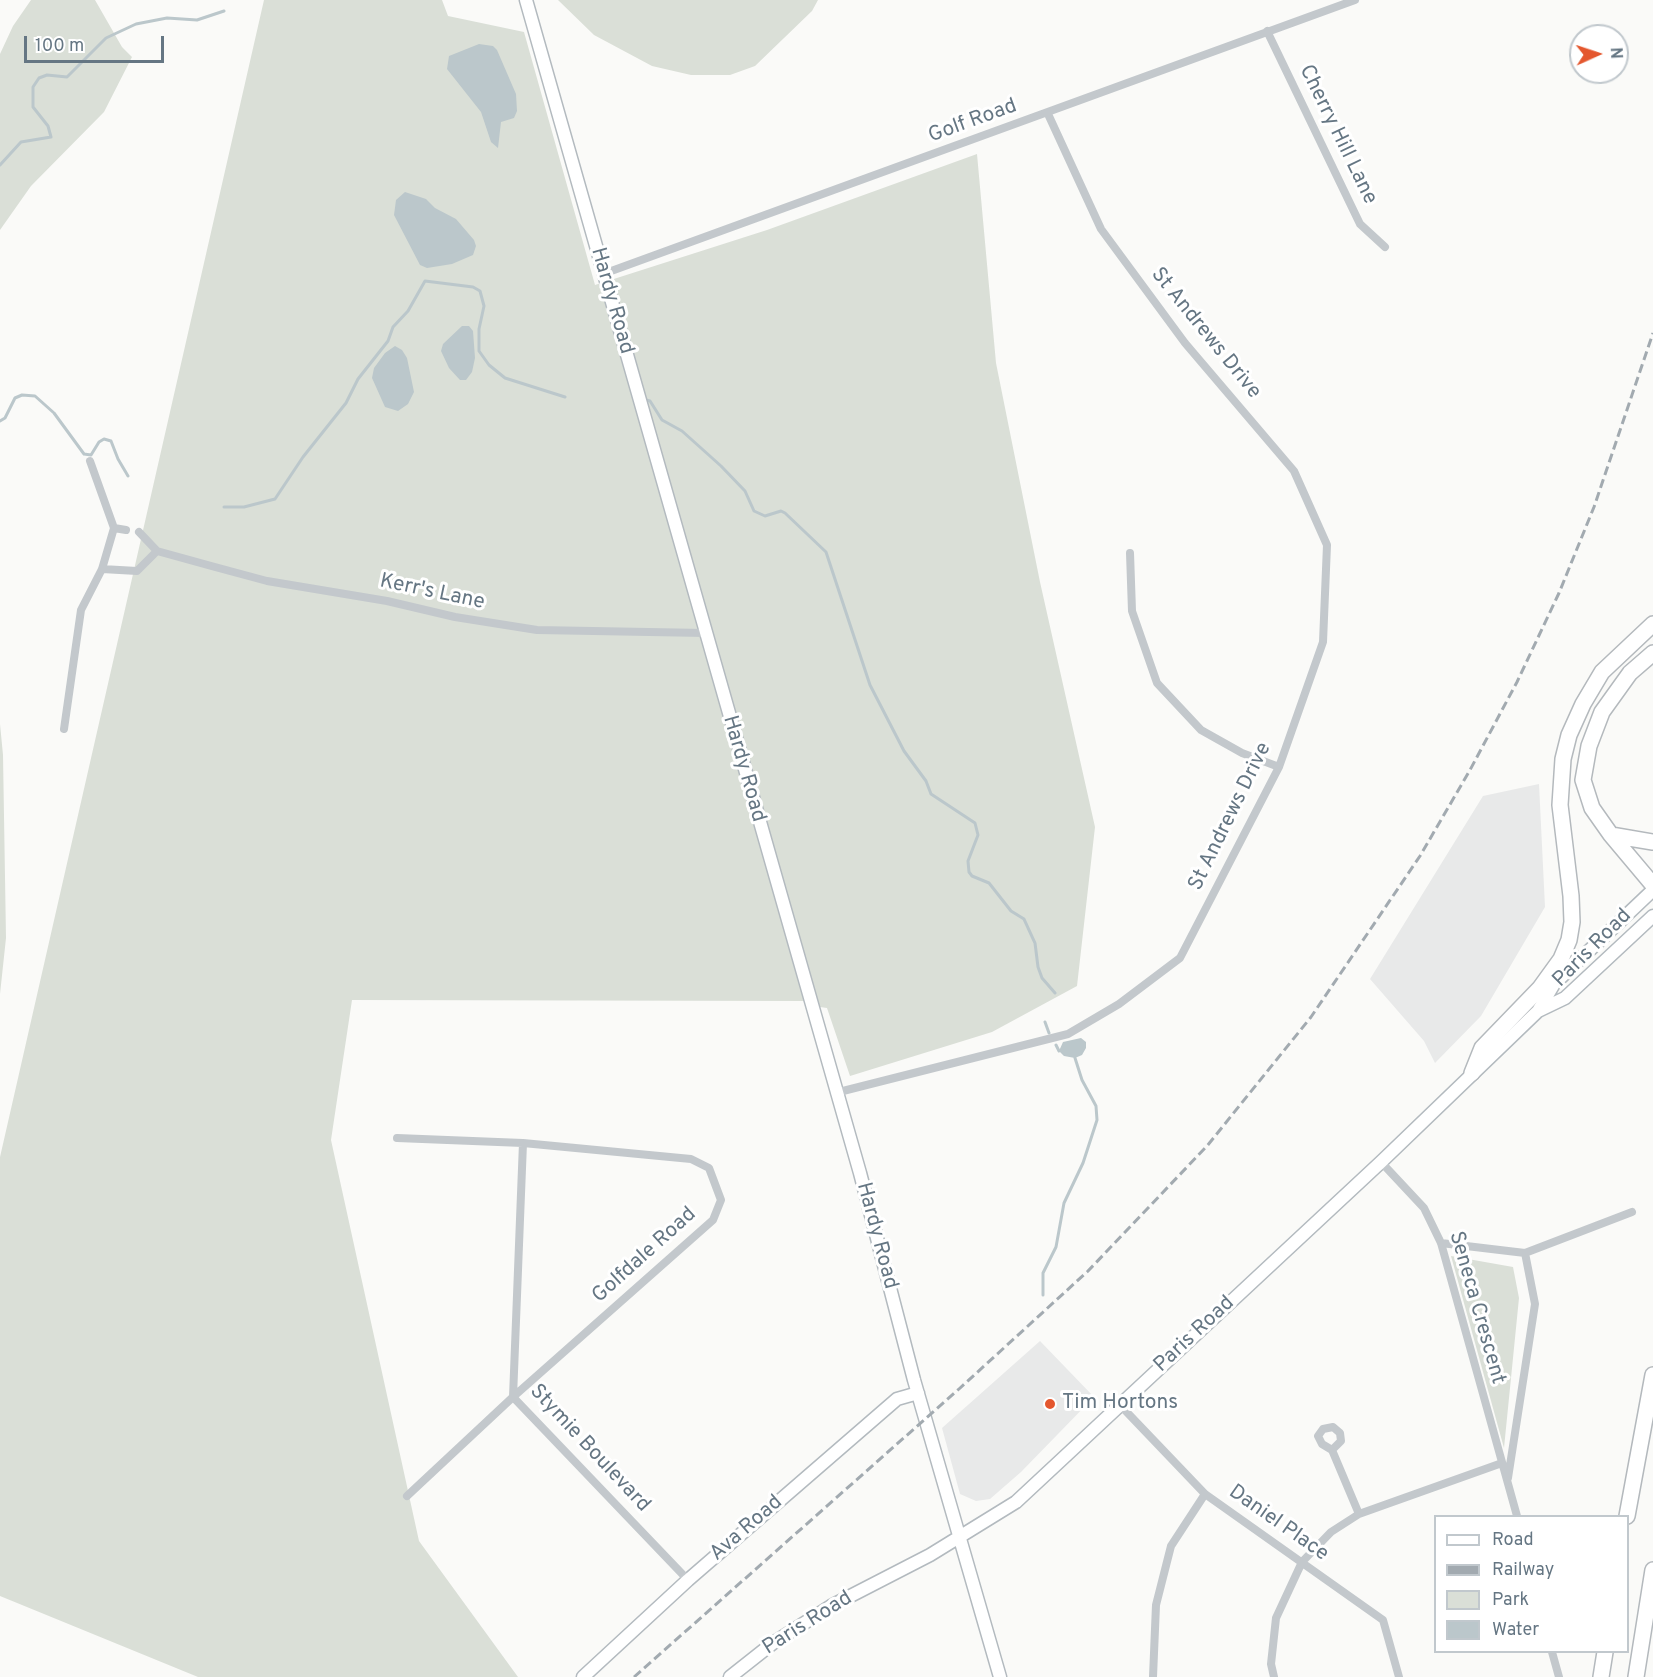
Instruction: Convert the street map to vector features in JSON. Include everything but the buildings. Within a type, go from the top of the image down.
[{"type":"highway","points":[[1472,1073],[1482,1048],[1540,988],[1561,959],[1569,940],[1572,922],[1571,896],[1560,805],[1563,759],[1569,735],[1583,704],[1602,672],[1653,624]]},
{"type":"highway","points":[[1653,653],[1630,673],[1607,704],[1595,727],[1586,758],[1583,780],[1592,808],[1611,835],[1653,885]]},
{"type":"highway","points":[[1611,835],[1653,842]]},
{"type":"highway","points":[[1627,1515],[1653,1375]]},
{"type":"highway","points":[[1636,1677],[1653,1570]]},
{"type":"highway","points":[[1601,1677],[1605,1653]]},
{"type":"main road","name":"Hardy Road","points":[[526,0],[835,1093],[860,1173],[918,1393],[1000,1677]]},
{"type":"main road","name":"Paris Road","points":[[730,1677],[773,1643],[831,1606],[960,1537],[1016,1502],[1381,1162],[1538,1011],[1554,984],[1653,890]]},
{"type":"main road","name":"Paris Road","points":[[1538,1011],[1566,998],[1653,916]]},
{"type":"main road","name":"Ava Road","points":[[583,1677],[688,1580],[897,1399],[918,1393]]},
{"type":"street","name":"Golf Road","points":[[603,274],[1048,114],[1355,0]]},
{"type":"street","name":"Cherry Hill Lane","points":[[1267,31],[1360,224],[1385,247]]},
{"type":"street","name":"St Andrews Drive","points":[[835,1093],[1068,1034],[1119,1004],[1180,958],[1279,768],[1323,642],[1327,545],[1294,471],[1185,343],[1101,229],[1048,114]]},
{"type":"street","points":[[64,729],[81,610],[102,569],[114,528],[90,461]]},
{"type":"street","points":[[114,528],[126,531]]},
{"type":"street","points":[[102,569],[137,571],[157,551],[139,532]]},
{"type":"street","name":"Kerr's Lane","points":[[157,551],[267,581],[387,601],[455,617],[537,630],[705,633]]},
{"type":"street","points":[[1130,553],[1131,611],[1157,683],[1201,730],[1242,753],[1279,768]]},
{"type":"street","name":"Golfdale Road","points":[[397,1138],[523,1143],[691,1159],[709,1168],[721,1200],[713,1220],[513,1397],[407,1496]]},
{"type":"street","name":"Stymie Boulevard","points":[[523,1143],[513,1397],[688,1580]]},
{"type":"street","name":"Seneca Crescent","points":[[1381,1162],[1424,1208],[1441,1243],[1516,1515]]},
{"type":"street","points":[[1441,1243],[1525,1253],[1632,1212]]},
{"type":"street","name":"Seneca Crescent","points":[[1507,1481],[1535,1304],[1525,1253]]},
{"type":"street","name":"Daniel Place","points":[[1120,1405],[1205,1494],[1383,1620],[1400,1677]]},
{"type":"street","points":[[1332,1449],[1359,1514]]},
{"type":"street","points":[[1274,1677],[1271,1664],[1276,1618],[1302,1562],[1331,1532],[1359,1514],[1502,1463]]},
{"type":"street","points":[[1153,1677],[1156,1605],[1171,1546],[1205,1494]]},
{"type":"street","points":[[1552,1653],[1558,1677]]},
{"type":"shaded area","points":[[1539,784],[1545,907],[1481,1016],[1435,1063],[1424,1041],[1370,979],[1483,796]]},
{"type":"shaded area","points":[[1040,1341],[1094,1397],[1021,1472],[990,1499],[976,1501],[960,1494],[942,1428]]},
{"type":"green space","points":[[31,0],[95,0],[122,47],[132,57],[104,112],[31,186],[0,230],[0,54],[13,26]]},
{"type":"green space","points":[[264,0],[442,0],[448,16],[524,32],[595,285],[767,230],[977,154],[996,363],[1040,582],[1095,827],[1077,986],[992,1032],[850,1076],[827,1008],[806,1005],[805,1001],[352,1000],[331,1140],[419,1541],[518,1677],[198,1677],[0,1596],[0,1157]]},
{"type":"green space","points":[[558,0],[818,0],[812,11],[755,66],[730,75],[691,75],[652,66],[594,35]]},
{"type":"green space","points":[[0,724],[3,755],[6,938],[0,994]]},
{"type":"green space","points":[[1451,1256],[1513,1267],[1519,1298],[1504,1448]]},
{"type":"water","points":[[479,44],[493,46],[497,50],[516,94],[517,111],[514,118],[501,122],[498,148],[491,142],[481,112],[447,69],[449,56]]},
{"type":"water","points":[[405,192],[426,199],[435,208],[456,219],[474,240],[476,246],[473,255],[452,264],[427,268],[420,265],[394,215],[396,200]]},
{"type":"water","points":[[462,326],[469,326],[473,331],[475,358],[472,372],[466,380],[460,380],[449,368],[441,351],[443,344]]},
{"type":"water","points":[[395,346],[402,350],[407,358],[414,392],[408,404],[398,411],[385,407],[372,378],[374,368],[385,353]]},
{"type":"water","points":[[1081,1038],[1086,1042],[1082,1055],[1075,1058],[1064,1056],[1059,1051],[1063,1042]]},
{"type":"waterway","points":[[0,165],[21,142],[51,137],[48,126],[33,107],[33,87],[39,78],[47,75],[67,77],[106,38],[136,24],[167,18],[197,20],[224,11]]},
{"type":"waterway","points":[[224,507],[244,507],[275,499],[303,457],[346,403],[358,379],[388,341],[393,327],[408,311],[425,281],[473,287],[480,291],[484,306],[479,329],[479,351],[489,365],[505,378],[565,397]]},
{"type":"waterway","points":[[0,421],[5,418],[15,398],[22,395],[35,396],[54,413],[84,454],[91,455],[99,442],[104,439],[111,441],[128,476]]},
{"type":"waterway","points":[[646,400],[650,401],[662,420],[682,431],[721,466],[745,491],[754,511],[765,516],[781,511],[785,513],[826,552],[870,685],[904,751],[926,781],[931,794],[975,823],[978,835],[968,861],[969,872],[972,876],[989,883],[1011,911],[1024,919],[1035,943],[1042,978],[1055,993]]},
{"type":"waterway","points":[[1045,1022],[1049,1033]]},
{"type":"waterway","points":[[1056,1045],[1059,1051]]},
{"type":"waterway","points":[[1043,1295],[1043,1273],[1056,1247],[1064,1203],[1083,1163],[1097,1120],[1096,1106],[1082,1080],[1075,1058]]},
{"type":"railway","points":[[634,1677],[959,1389],[1088,1271],[1207,1146],[1311,1017],[1420,856],[1517,682],[1559,593],[1594,507],[1653,333]]},
{"type":"place","name":"Tim Hortons","points":[[1050,1404]]}]
